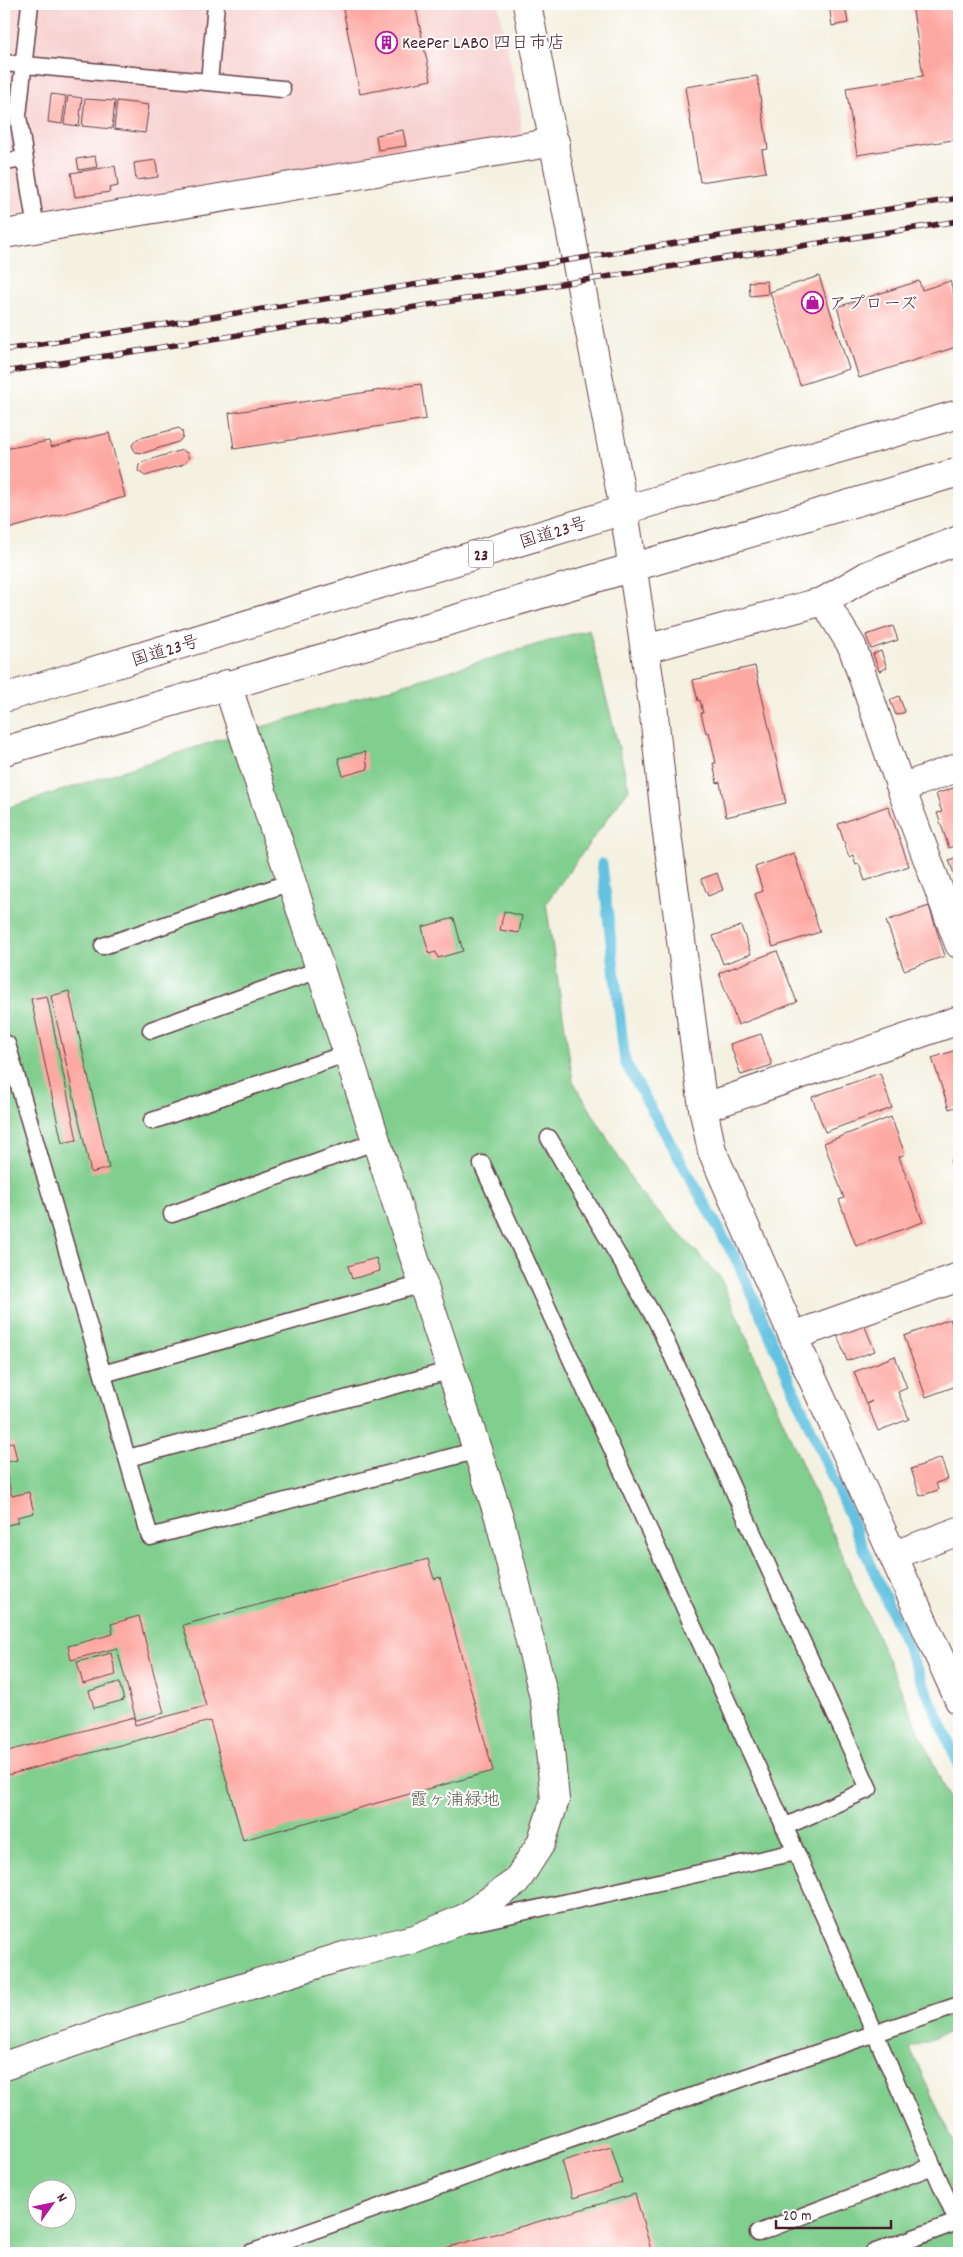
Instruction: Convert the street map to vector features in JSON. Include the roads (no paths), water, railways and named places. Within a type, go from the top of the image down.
[{"type":"main road","points":[[527,4],[555,142],[624,510],[645,649],[703,1108],[712,1151],[793,1336],[959,1700]]},
{"type":"main road","points":[[4,234],[555,142]]},
{"type":"main road","name":"国道23号","points":[[4,698],[624,510],[959,414]]},
{"type":"main road","points":[[4,751],[227,684],[959,472]]},
{"type":"main road","points":[[645,649],[824,600],[868,575],[959,540]]},
{"type":"main road","points":[[824,600],[852,646],[901,788],[959,944]]},
{"type":"main road","points":[[4,2066],[136,2020],[350,1954],[415,1939],[465,1918],[516,1882],[541,1843],[555,1800],[545,1701],[500,1517],[227,684]]},
{"type":"main road","points":[[901,788],[959,768]]},
{"type":"main road","points":[[703,1108],[959,1020]]},
{"type":"main road","points":[[793,1336],[959,1276]]},
{"type":"main road","points":[[894,1555],[959,1531]]},
{"type":"lane","points":[[30,4],[18,116],[36,229]]},
{"type":"lane","points":[[209,82],[216,4]]},
{"type":"lane","points":[[4,63],[282,89]]},
{"type":"lane","points":[[4,162],[24,159]]},
{"type":"lane","points":[[103,946],[291,882]]},
{"type":"lane","points":[[151,1030],[321,969]]},
{"type":"lane","points":[[6,1044],[150,1537],[478,1450]]},
{"type":"lane","points":[[152,1122],[348,1053]]},
{"type":"lane","points":[[549,1138],[657,1322],[869,1790],[784,1828]]},
{"type":"lane","points":[[172,1214],[377,1141]]},
{"type":"lane","points":[[482,1164],[796,1852],[958,2224],[872,2253]]},
{"type":"lane","points":[[103,1374],[423,1284]]},
{"type":"lane","points":[[128,1458],[452,1370]]},
{"type":"lane","points":[[438,1930],[796,1852]]},
{"type":"lane","points":[[250,2253],[740,2079],[959,2006]]},
{"type":"lane","points":[[758,2233],[933,2166]]},
{"type":"waterway","points":[[602,864],[625,1062],[738,1263],[959,1765]]},
{"type":"railway","points":[[4,350],[959,198]]},
{"type":"railway","points":[[4,372],[959,221]]},
{"type":"place","name":"KeePer LABO 四日市店","points":[[386,42]]},
{"type":"place","name":"アプローズ","points":[[813,303]]},
{"type":"park label","name":"霞ヶ浦緑地","points":[[455,1799]]}]
